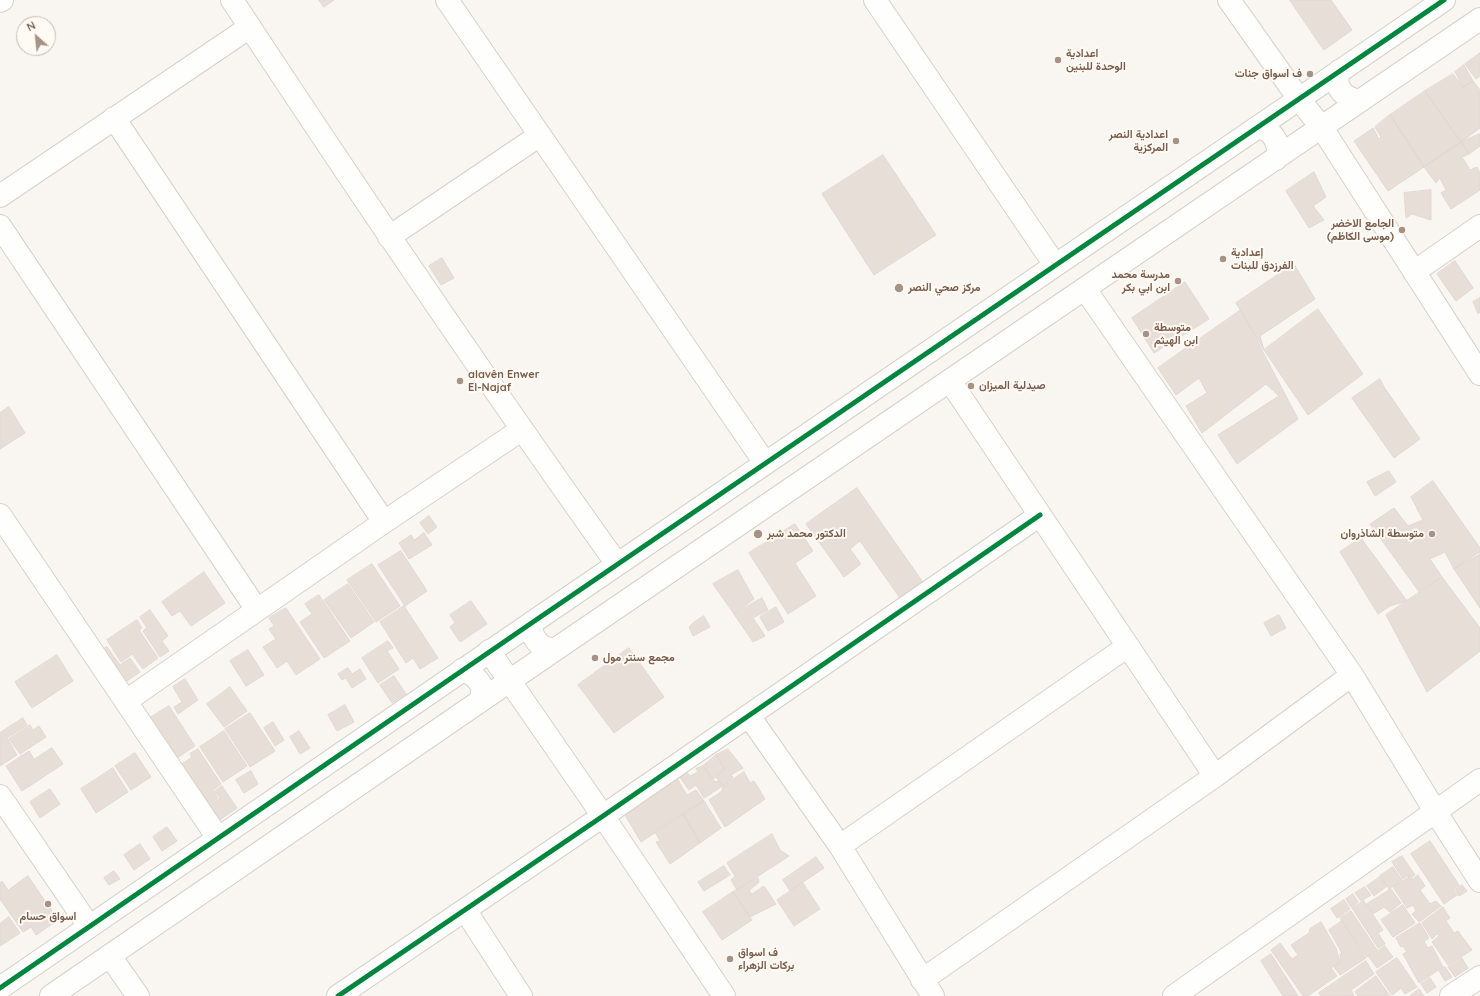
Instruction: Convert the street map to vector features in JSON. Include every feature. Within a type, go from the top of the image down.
[{"type":"street","points":[[232,0],[389,236],[521,430],[617,564]]},
{"type":"street","points":[[447,0],[765,463]]},
{"type":"street","points":[[875,0],[1055,265]]},
{"type":"street","points":[[1229,0],[1299,99],[1322,128],[1480,374]]},
{"type":"street","points":[[0,988],[489,651],[1444,0]]},
{"type":"street","points":[[51,996],[556,649],[1480,19]]},
{"type":"street","points":[[0,196],[250,27]]},
{"type":"street","points":[[1339,71],[1338,84],[1342,92],[1349,99],[1360,102]]},
{"type":"street","points":[[114,118],[384,522]]},
{"type":"street","points":[[1256,128],[1269,132],[1275,138],[1278,148],[1276,159]]},
{"type":"street","points":[[389,236],[540,135]]},
{"type":"street","points":[[0,226],[257,610]]},
{"type":"street","points":[[1414,272],[1480,226]]},
{"type":"street","points":[[1085,289],[1352,675],[1435,812],[1480,881]]},
{"type":"street","points":[[950,381],[1215,776]]},
{"type":"street","points":[[126,701],[384,522],[521,430]]},
{"type":"street","points":[[0,515],[218,838]]},
{"type":"street","points":[[338,996],[749,716],[1040,515]]},
{"type":"street","points":[[533,622],[532,633],[537,642],[544,648],[556,649]]},
{"type":"street","points":[[840,846],[1128,646]]},
{"type":"street","points":[[489,651],[603,816],[724,996]]},
{"type":"street","points":[[462,670],[472,674],[479,680],[482,689],[479,702]]},
{"type":"street","points":[[749,716],[840,846],[928,988],[1352,675]]},
{"type":"street","points":[[1174,996],[1480,780]]},
{"type":"street","points":[[0,796],[89,926]]},
{"type":"street","points":[[465,910],[521,996]]},
{"type":"street","points":[[110,956],[138,996]]},
{"type":"street","points":[[1451,996],[1480,977]]},
{"type":"building","points":[[319,0],[334,0],[324,7]]},
{"type":"building","points":[[1290,0],[1331,0],[1352,30],[1324,50]]},
{"type":"building","points":[[1480,53],[1480,76],[1476,79],[1465,64]]},
{"type":"building","points":[[1464,65],[1473,81],[1463,87],[1455,72]]},
{"type":"building","points":[[1453,74],[1463,87],[1473,81],[1480,90],[1480,128],[1461,142],[1425,91]]},
{"type":"building","points":[[1425,91],[1461,142],[1424,167],[1390,115]]},
{"type":"building","points":[[1390,115],[1424,167],[1388,191],[1354,141],[1373,128],[1379,139],[1381,137],[1375,127]]},
{"type":"building","points":[[1480,134],[1480,146],[1469,154],[1461,142]]},
{"type":"building","points":[[1461,142],[1469,154],[1462,157],[1470,170],[1477,167],[1480,173],[1480,190],[1451,209],[1441,193],[1446,190],[1440,178],[1436,183],[1424,167]]},
{"type":"building","points":[[883,155],[936,235],[874,275],[822,194]]},
{"type":"building","points":[[1314,172],[1326,197],[1313,206],[1324,220],[1309,228],[1286,191]]},
{"type":"building","points":[[1431,190],[1431,220],[1412,214],[1406,218],[1404,193]]},
{"type":"building","points":[[442,258],[454,278],[441,285],[429,266]]},
{"type":"building","points":[[1455,261],[1473,288],[1456,301],[1437,274]]},
{"type":"building","points":[[1294,264],[1315,299],[1260,336],[1264,350],[1236,303]]},
{"type":"building","points":[[1185,282],[1209,319],[1154,353],[1132,318]]},
{"type":"building","points":[[1480,298],[1480,312],[1478,314],[1473,302]]},
{"type":"building","points":[[1318,309],[1363,374],[1308,415],[1264,350]]},
{"type":"building","points":[[1241,310],[1298,419],[1237,464],[1218,435],[1279,396],[1266,384],[1202,433],[1186,406],[1207,393],[1199,378],[1176,395],[1158,368]]},
{"type":"building","points":[[1380,379],[1420,439],[1394,458],[1352,398]]},
{"type":"building","points":[[9,407],[25,433],[0,449],[0,413]]},
{"type":"building","points":[[1389,471],[1396,482],[1375,496],[1367,482]]},
{"type":"building","points":[[1433,481],[1480,548],[1480,554],[1454,569],[1445,552],[1430,559],[1442,577],[1420,593],[1370,524],[1394,508],[1408,526],[1423,520],[1411,497]]},
{"type":"building","points":[[857,488],[929,591],[902,601],[860,541],[850,549],[861,564],[844,577],[806,524]]},
{"type":"building","points":[[429,516],[437,527],[428,534],[420,523]]},
{"type":"building","points":[[795,524],[813,551],[795,563],[816,596],[788,614],[749,553]]},
{"type":"building","points":[[424,533],[432,545],[409,559],[399,543],[411,535],[414,540]]},
{"type":"building","points":[[1361,538],[1407,601],[1390,606],[1378,614],[1340,552]]},
{"type":"building","points":[[401,551],[427,591],[405,606],[378,565]]},
{"type":"building","points":[[1480,552],[1480,608],[1454,569]]},
{"type":"building","points":[[372,564],[400,606],[376,622],[347,580]]},
{"type":"building","points":[[738,570],[754,599],[734,614],[713,584]]},
{"type":"building","points":[[204,572],[225,603],[191,626],[180,611],[172,616],[162,602]]},
{"type":"building","points":[[1442,577],[1480,628],[1480,651],[1427,692],[1386,615]]},
{"type":"building","points":[[348,584],[374,622],[351,638],[324,600]]},
{"type":"building","points":[[319,595],[350,641],[324,658],[300,622],[312,614],[305,604]]},
{"type":"building","points":[[762,598],[768,610],[753,618],[765,636],[753,642],[734,614]]},
{"type":"building","points":[[471,601],[487,624],[460,642],[450,627],[455,623],[450,615]]},
{"type":"building","points":[[404,606],[438,658],[420,669],[413,658],[406,663],[380,622]]},
{"type":"building","points":[[776,607],[784,622],[768,631],[760,617]]},
{"type":"building","points":[[286,608],[320,659],[296,675],[287,661],[277,668],[263,647],[276,639],[269,629],[274,626],[269,618]]},
{"type":"building","points":[[150,610],[168,636],[162,641],[169,651],[160,657],[143,631],[147,628],[140,617]]},
{"type":"building","points":[[1279,615],[1286,628],[1271,636],[1264,623]]},
{"type":"building","points":[[704,616],[710,627],[693,636],[689,627]]},
{"type":"building","points":[[137,620],[142,628],[139,630],[158,658],[143,669],[132,654],[121,662],[107,640]]},
{"type":"building","points":[[388,641],[393,648],[387,651],[399,669],[378,683],[362,658]]},
{"type":"building","points":[[107,647],[120,665],[130,658],[140,672],[121,685],[99,652]]},
{"type":"building","points":[[629,648],[664,697],[614,733],[578,685]]},
{"type":"building","points":[[248,650],[264,675],[246,686],[230,661]]},
{"type":"building","points":[[57,655],[73,681],[32,708],[15,682]]},
{"type":"building","points":[[348,668],[352,674],[360,669],[366,679],[352,688],[346,678],[342,680],[338,674]]},
{"type":"building","points":[[394,676],[406,694],[392,703],[380,685]]},
{"type":"building","points":[[185,679],[198,700],[178,714],[174,707],[182,702],[173,687]]},
{"type":"building","points":[[230,687],[247,711],[224,727],[207,704]]},
{"type":"building","points":[[345,705],[354,722],[337,731],[328,715]]},
{"type":"building","points":[[169,706],[195,746],[171,762],[145,721]]},
{"type":"building","points":[[250,713],[275,751],[250,767],[225,729]]},
{"type":"building","points":[[23,718],[27,725],[7,738],[17,755],[0,766],[0,733]]},
{"type":"building","points":[[273,722],[284,740],[275,746],[264,728]]},
{"type":"building","points":[[30,725],[33,730],[39,726],[46,737],[20,754],[9,739]]},
{"type":"building","points":[[224,731],[247,766],[223,782],[200,747]]},
{"type":"building","points":[[299,731],[310,748],[300,754],[290,737]]},
{"type":"building","points":[[52,748],[63,764],[22,791],[6,766],[29,751],[34,759]]},
{"type":"building","points":[[198,749],[221,784],[213,790],[218,798],[203,809],[176,768],[192,757],[190,754]]},
{"type":"building","points":[[728,749],[743,768],[731,775],[733,777],[723,786],[716,777],[725,769],[716,755]]},
{"type":"building","points":[[135,753],[151,777],[131,790],[115,766]]},
{"type":"building","points":[[716,755],[725,769],[713,779],[703,766]]},
{"type":"building","points":[[703,766],[715,782],[719,781],[723,786],[704,798],[696,785],[689,790],[679,776],[685,770],[690,776],[698,772],[696,769]]},
{"type":"building","points":[[113,768],[128,792],[96,813],[81,789]]},
{"type":"building","points":[[251,771],[258,784],[244,793],[236,780]]},
{"type":"building","points":[[744,772],[750,783],[754,781],[765,799],[725,827],[709,800],[722,791],[723,786]]},
{"type":"building","points":[[676,777],[687,795],[696,790],[704,801],[641,842],[625,815]]},
{"type":"building","points":[[222,786],[237,808],[214,824],[204,810],[220,798],[215,791]]},
{"type":"building","points":[[50,789],[60,804],[40,818],[30,802]]},
{"type":"building","points":[[704,801],[721,828],[700,843],[683,814]]},
{"type":"building","points":[[683,814],[700,843],[670,864],[656,842],[660,841],[655,832]]},
{"type":"building","points":[[167,827],[177,841],[162,851],[153,837]]},
{"type":"building","points":[[772,834],[780,850],[789,856],[737,890],[731,880],[735,876],[727,863]]},
{"type":"building","points":[[1430,841],[1459,885],[1453,890],[1457,895],[1444,904],[1411,854]]},
{"type":"building","points":[[140,844],[150,859],[134,870],[124,855]]},
{"type":"building","points":[[1402,856],[1415,875],[1412,877],[1407,876],[1403,879],[1392,862]]},
{"type":"building","points":[[816,857],[824,868],[790,891],[783,880]]},
{"type":"building","points":[[724,866],[730,875],[704,891],[698,882]]},
{"type":"building","points":[[1393,867],[1402,880],[1389,889],[1380,876]]},
{"type":"building","points":[[114,871],[120,879],[109,885],[104,878]]},
{"type":"building","points":[[1418,875],[1425,886],[1420,890],[1430,904],[1436,901],[1441,906],[1419,922],[1412,914],[1416,911],[1413,905],[1407,908],[1393,887],[1409,877],[1413,879]]},
{"type":"building","points":[[28,876],[58,920],[36,935],[31,927],[23,932],[0,899],[0,883],[2,881],[8,890]]},
{"type":"building","points":[[1380,877],[1387,886],[1374,896],[1367,886]]},
{"type":"building","points":[[758,878],[759,882],[749,891],[752,894],[764,886],[776,904],[750,917],[733,892]]},
{"type":"building","points":[[803,883],[820,909],[794,926],[777,900]]},
{"type":"building","points":[[1462,885],[1467,891],[1459,896],[1455,890]]},
{"type":"building","points":[[1365,887],[1371,895],[1361,901],[1355,893]]},
{"type":"building","points":[[1391,889],[1401,903],[1390,912],[1384,907],[1373,914],[1367,904]]},
{"type":"building","points":[[733,892],[752,920],[722,940],[703,912]]},
{"type":"building","points":[[1353,894],[1358,902],[1351,907],[1346,899]]},
{"type":"building","points":[[1344,900],[1350,909],[1337,918],[1331,909]]},
{"type":"building","points":[[1364,901],[1383,930],[1378,933],[1385,944],[1378,948],[1352,908]]},
{"type":"building","points":[[1403,905],[1415,923],[1393,937],[1381,920]]},
{"type":"building","points":[[1443,907],[1450,918],[1446,921],[1454,933],[1458,931],[1472,950],[1448,965],[1432,942],[1439,936],[1437,934],[1432,939],[1422,923]]},
{"type":"building","points":[[1351,911],[1377,950],[1367,957],[1340,918]]},
{"type":"building","points":[[9,917],[20,933],[0,946],[0,924]]},
{"type":"building","points":[[1342,921],[1366,958],[1340,975],[1334,967],[1341,962],[1340,954],[1342,953],[1329,930]]},
{"type":"building","points":[[1321,922],[1336,948],[1340,962],[1331,968],[1337,976],[1308,996],[1303,996],[1271,950],[1280,943],[1292,959],[1298,955],[1291,945],[1309,933],[1310,929]]},
{"type":"building","points":[[1420,923],[1429,938],[1424,942],[1428,948],[1432,946],[1443,967],[1419,983],[1403,954],[1407,952],[1403,946],[1401,947],[1396,938]]},
{"type":"building","points":[[1385,946],[1393,957],[1377,968],[1369,957]]},
{"type":"building","points":[[1271,954],[1298,996],[1283,996],[1261,961]]},
{"type":"building","points":[[1397,958],[1417,987],[1405,994],[1401,988],[1392,995],[1376,972]]},
{"type":"building","points":[[1462,958],[1468,968],[1455,977],[1448,967]]},
{"type":"building","points":[[1366,961],[1374,974],[1351,990],[1354,996],[1321,996],[1319,993]]},
{"type":"building","points":[[1445,967],[1452,977],[1445,981],[1439,971]]},
{"type":"building","points":[[1376,976],[1390,996],[1358,996],[1355,992]]},
{"type":"building","points":[[1430,978],[1436,987],[1427,993],[1421,984]]},
{"type":"building","points":[[1419,989],[1424,996],[1410,996]]},
{"type":"cycle path","points":[[0,988],[1444,0]]},
{"type":"cycle path","points":[[338,996],[603,816],[1040,515]]},
{"type":"place","name":"اعدادية الوحدة للبنين","points":[[1058,60]]},
{"type":"place","name":"ف اسواق جنات","points":[[1310,74]]},
{"type":"place","name":"اعدادية النصر المركزية","points":[[1176,141]]},
{"type":"place","name":"الجامع الاخضر (موسى الكاظم)","points":[[1402,230]]},
{"type":"place","name":"إعدادية الفرزدق للبنات","points":[[1223,259]]},
{"type":"place","name":"مدرسة محمد ابن ابي بكر","points":[[1178,281]]},
{"type":"place","name":"مركز صحي النصر","points":[[899,288]]},
{"type":"place","name":"متوسطة ابن الهيثم","points":[[1146,334]]},
{"type":"place","name":"alavên Enwer El-Najaf","points":[[460,381]]},
{"type":"place","name":"صيدلية الميزان","points":[[971,386]]},
{"type":"place","name":"الدكتور محمد شبر","points":[[758,534]]},
{"type":"place","name":"متوسطة الشاذروان","points":[[1432,534]]},
{"type":"place","name":"مجمع سنتر مول","points":[[595,658]]},
{"type":"place","name":"اسواق حسام","points":[[48,904]]},
{"type":"place","name":"ف اسواق بركات الزهراء","points":[[730,959]]}]
